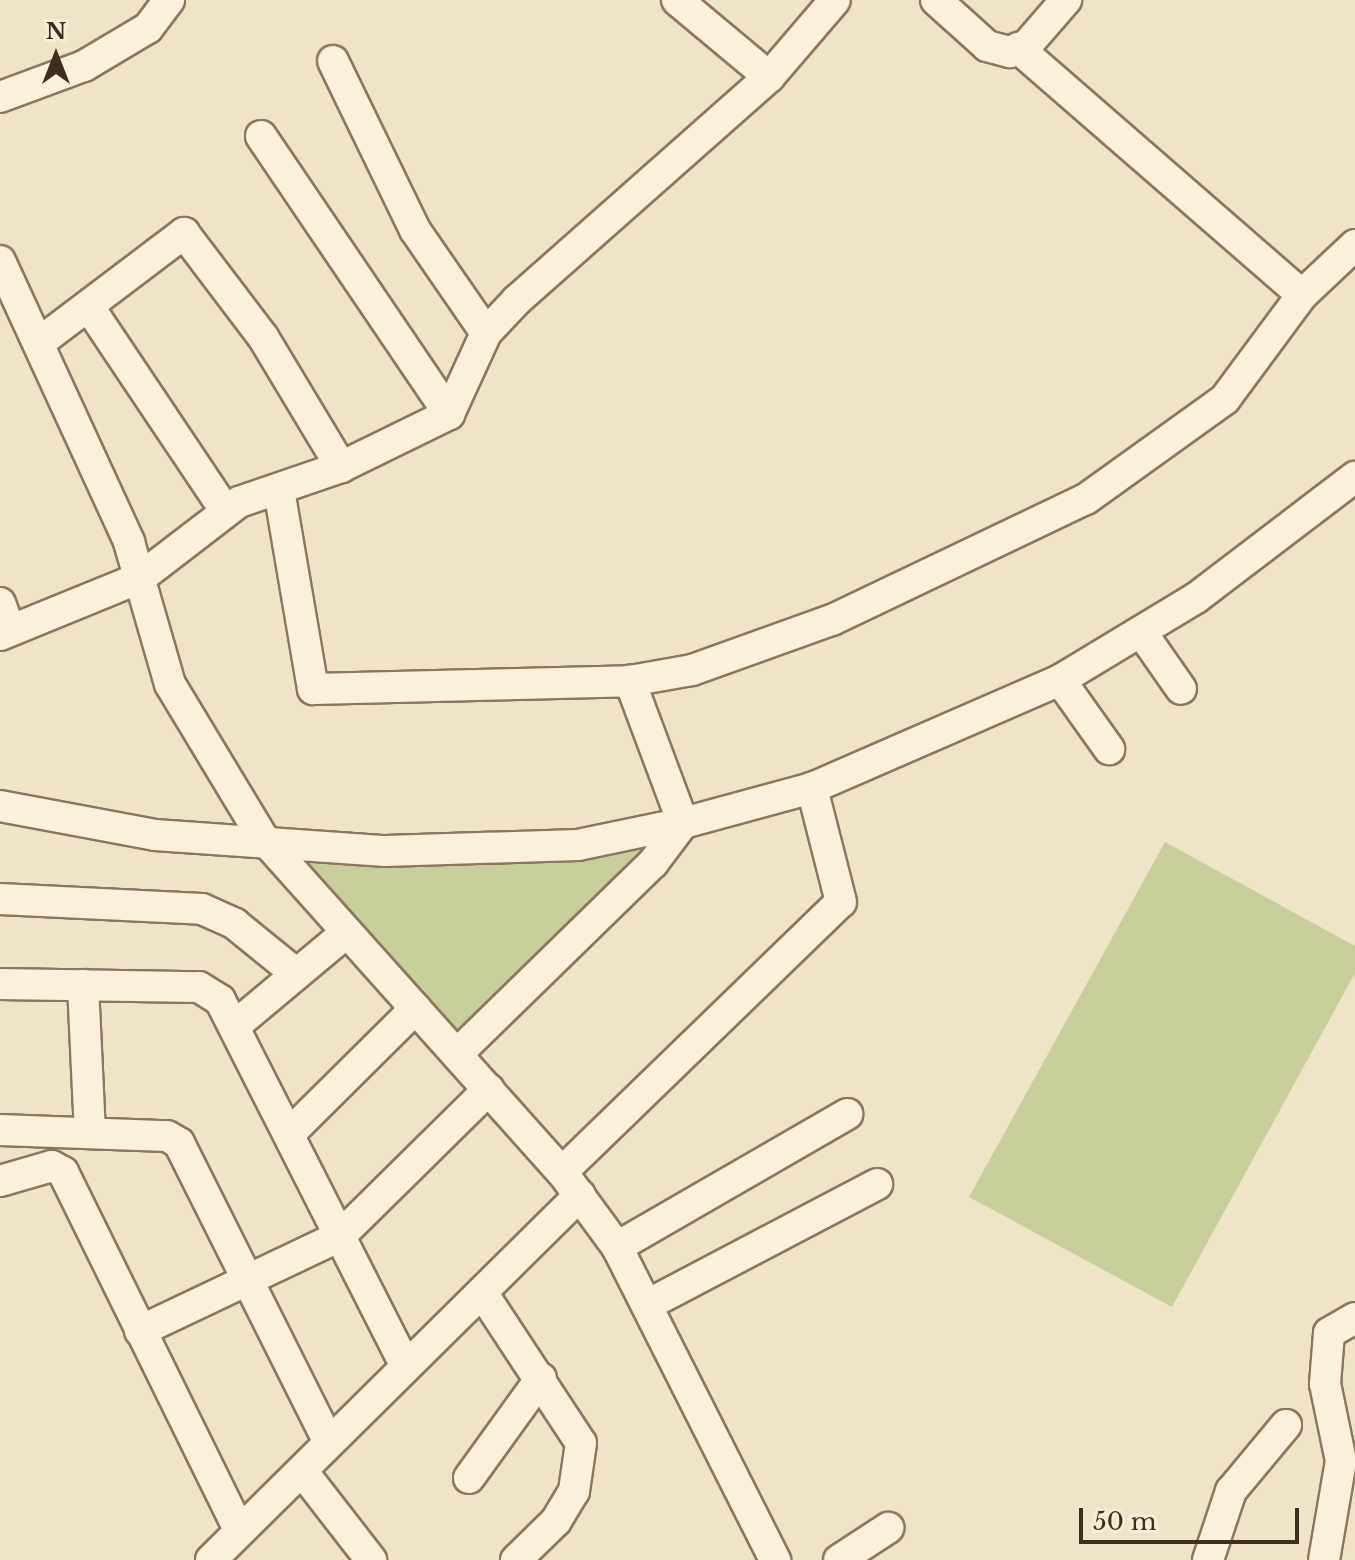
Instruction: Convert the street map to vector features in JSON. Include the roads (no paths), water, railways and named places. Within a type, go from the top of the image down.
[{"type":"street","points":[[0,97],[84,66],[148,28],[169,0]]},
{"type":"street","points":[[677,0],[769,77]]},
{"type":"street","points":[[3,623],[140,578],[225,510],[341,467],[449,414],[486,333],[769,77],[835,0]]},
{"type":"street","points":[[936,0],[987,46],[1018,48],[1302,295]]},
{"type":"street","points":[[1018,48],[1066,0]]},
{"type":"street","points":[[333,61],[415,230],[486,333]]},
{"type":"street","points":[[261,136],[449,414]]},
{"type":"street","points":[[40,342],[184,233],[263,337],[341,467]]},
{"type":"street","points":[[279,490],[313,689],[630,681],[692,670],[832,620],[1075,506],[1225,399],[1302,295],[1355,245]]},
{"type":"street","points":[[0,261],[40,342],[140,578],[170,684],[263,838],[489,1089],[571,1184],[617,1247],[775,1560]]},
{"type":"street","points":[[89,307],[225,510]]},
{"type":"street","points":[[0,806],[155,835],[263,838],[486,852],[578,845],[683,823],[812,788],[1060,680],[1142,633],[1355,477]]},
{"type":"street","points":[[1142,633],[1181,689]]},
{"type":"street","points":[[1060,680],[1109,749]]},
{"type":"street","points":[[630,681],[683,823]]},
{"type":"street","points":[[211,1560],[483,1294],[571,1184],[841,902],[812,788]]},
{"type":"street","points":[[457,1054],[653,863],[683,823]]},
{"type":"street","points":[[0,899],[202,909],[235,924],[294,972]]},
{"type":"street","points":[[237,1024],[294,972],[347,932]]},
{"type":"street","points":[[0,984],[199,987],[237,1024],[406,1367]]},
{"type":"street","points":[[0,1181],[59,1168],[85,1154],[83,985]]},
{"type":"street","points":[[290,1133],[416,1008]]},
{"type":"street","points":[[140,1331],[247,1277],[340,1236],[489,1089]]},
{"type":"street","points":[[617,1247],[847,1114]]},
{"type":"street","points":[[0,1130],[167,1136],[179,1143],[329,1442]]},
{"type":"street","points":[[59,1168],[240,1531]]},
{"type":"street","points":[[647,1305],[877,1184]]},
{"type":"street","points":[[483,1294],[574,1428],[581,1461],[556,1521],[516,1560]]},
{"type":"street","points":[[1324,1560],[1341,1461],[1325,1384],[1329,1333],[1355,1318]]},
{"type":"street","points":[[469,1478],[541,1378]]},
{"type":"street","points":[[1208,1560],[1231,1491],[1286,1425]]},
{"type":"street","points":[[302,1471],[371,1560]]},
{"type":"street","points":[[839,1560],[888,1528]]}]
